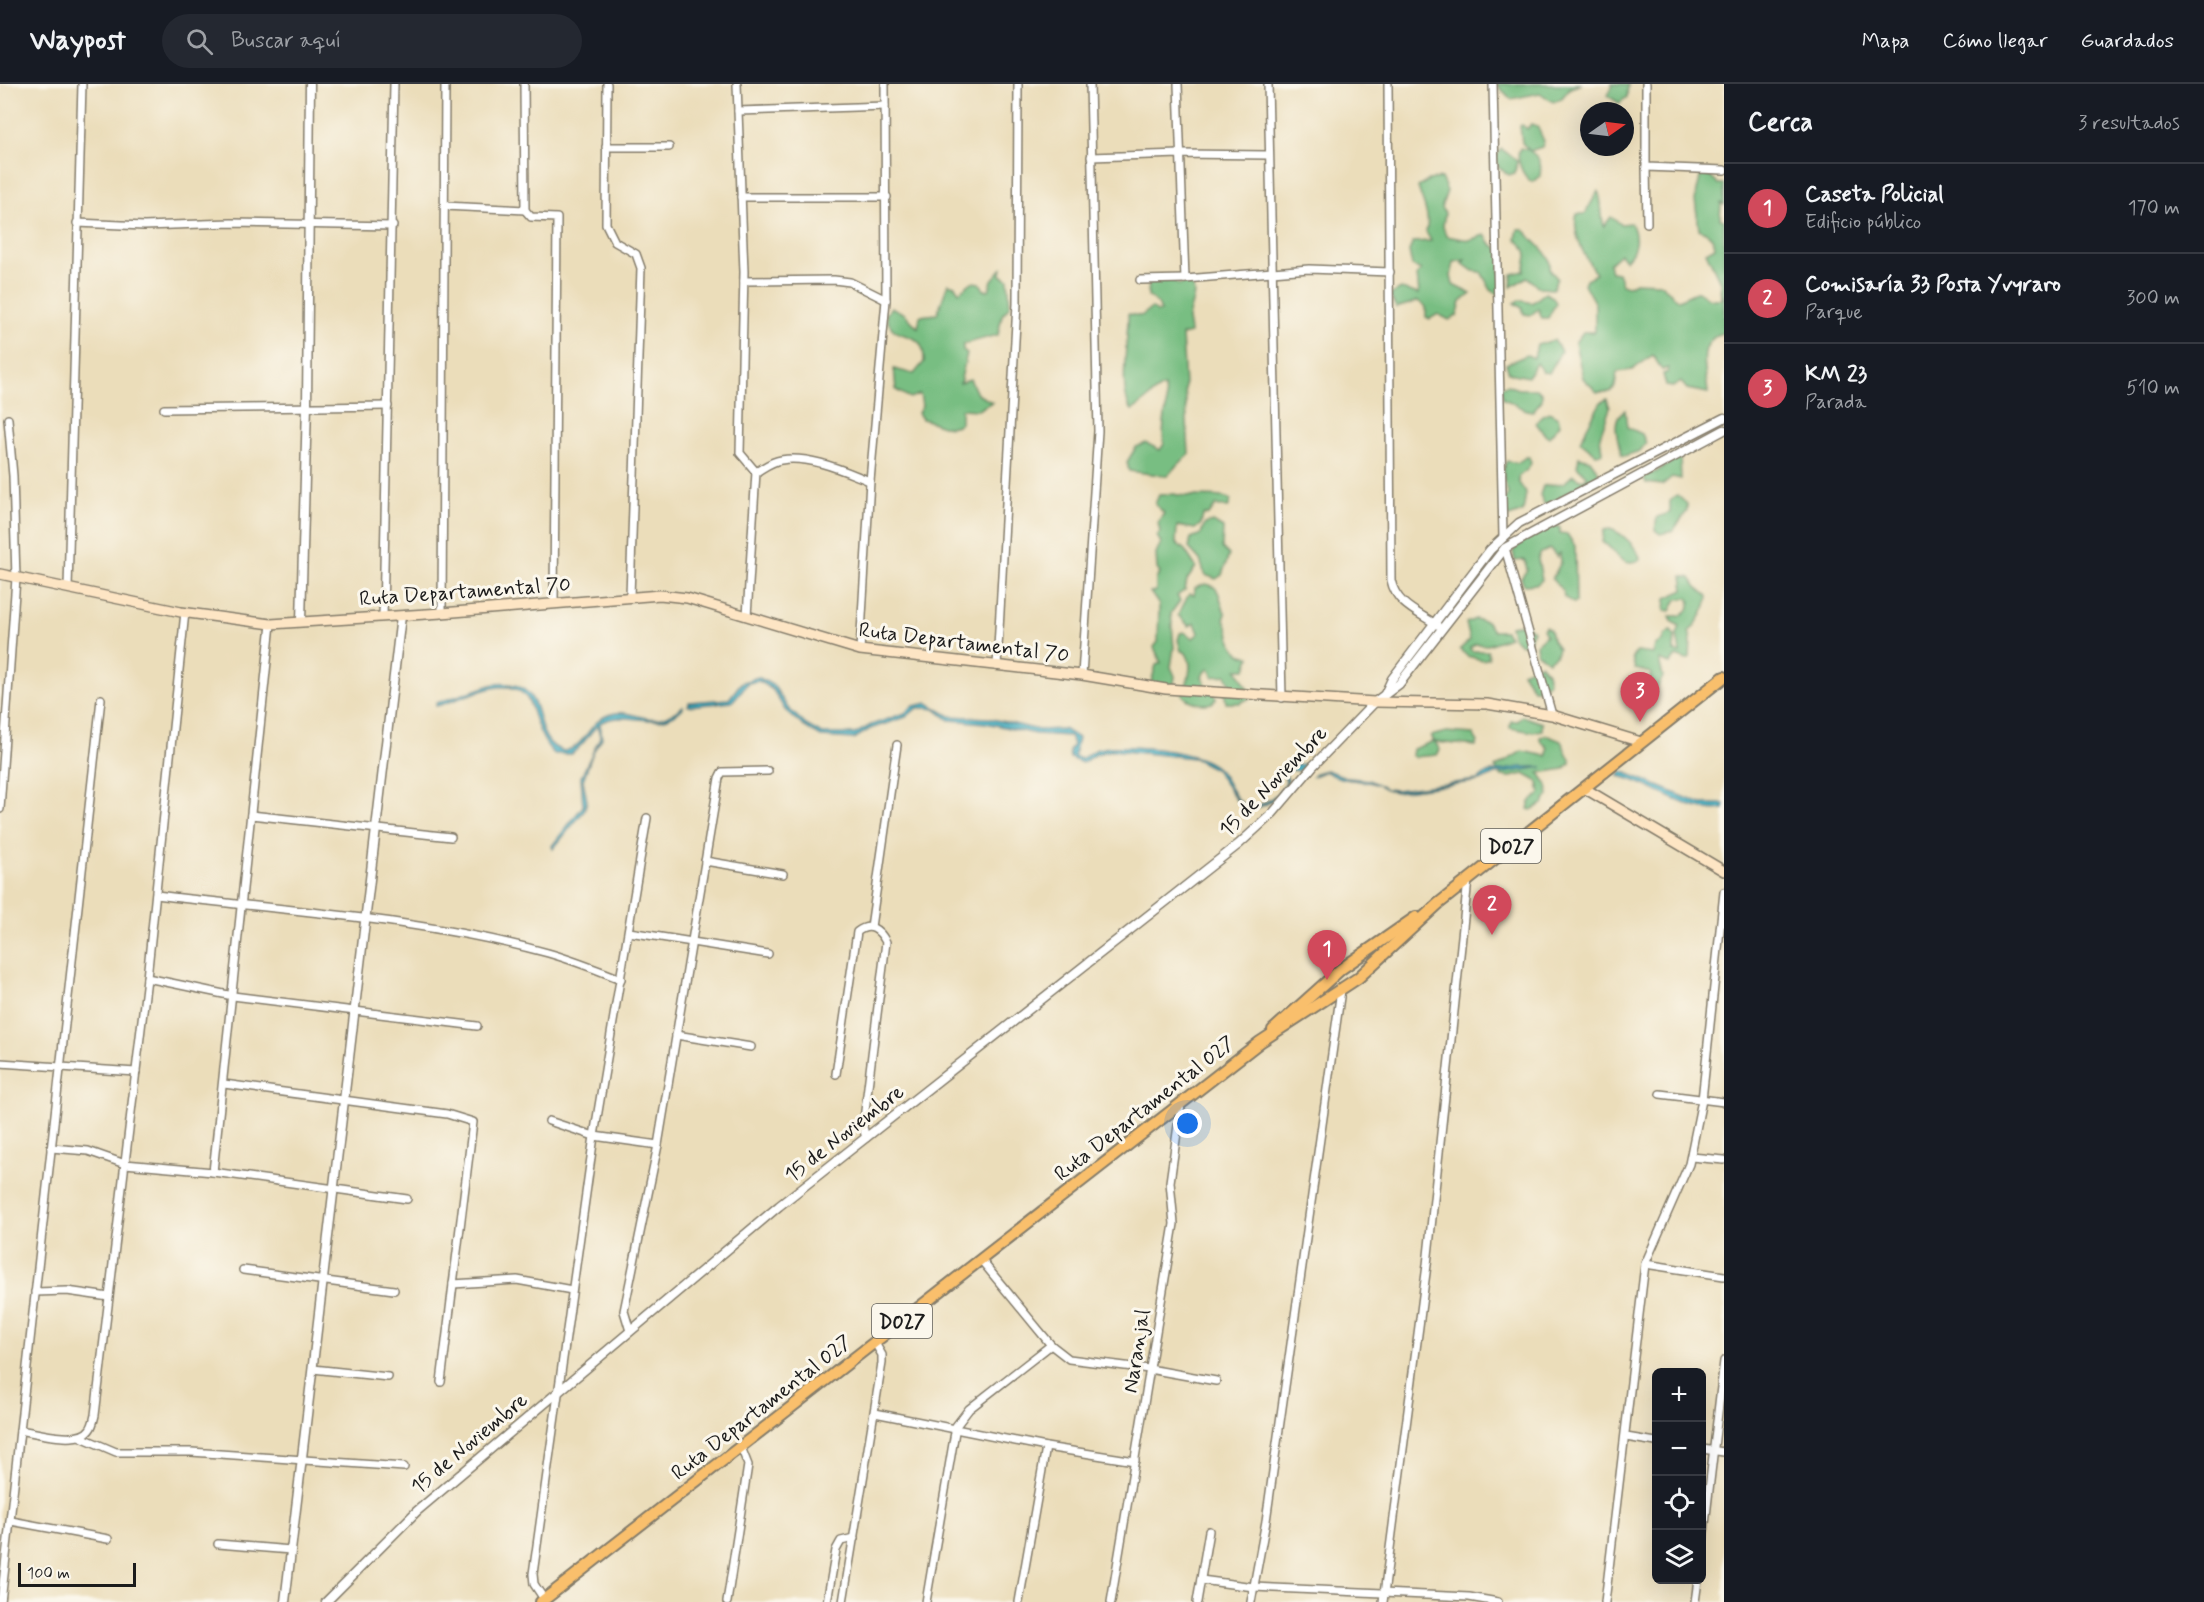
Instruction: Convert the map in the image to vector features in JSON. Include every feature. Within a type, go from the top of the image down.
[{"type":"main road","name":"Ruta Departamental 70","points":[[0,574],[185,612],[271,624],[660,595],[687,598],[860,650],[1082,675],[1166,689],[1282,698],[1487,704],[1552,715],[1641,742]]},
{"type":"main road","name":"Ruta Departamental 027","points":[[542,1601],[1260,1042],[1358,978],[1438,904],[1724,677]]},
{"type":"main road","points":[[1584,788],[1724,871]]},
{"type":"main road","name":"Ruta Departamental 027","points":[[1260,1042],[1295,1007],[1341,969],[1398,928],[1438,904]]},
{"type":"street","points":[[68,588],[82,84]]},
{"type":"street","points":[[301,621],[307,405],[310,84]]},
{"type":"street","points":[[383,616],[393,226],[394,84]]},
{"type":"street","points":[[442,613],[445,84]]},
{"type":"street","points":[[524,84],[525,210],[531,217],[557,218],[554,603]]},
{"type":"street","points":[[607,84],[606,224],[615,242],[636,254],[640,268],[630,596]]},
{"type":"street","points":[[737,84],[744,281],[740,453],[756,472],[747,615]]},
{"type":"street","points":[[860,650],[870,481],[886,300],[885,84]]},
{"type":"street","points":[[997,666],[1017,304],[1018,84]]},
{"type":"street","points":[[1082,675],[1098,431],[1090,84]]},
{"type":"street","points":[[1178,84],[1185,279]]},
{"type":"street","points":[[1268,84],[1282,698]]},
{"type":"street","points":[[1388,84],[1391,580],[1393,592],[1403,604],[1438,626]]},
{"type":"street","points":[[1492,84],[1503,537]]},
{"type":"street","points":[[1646,84],[1647,223]]},
{"type":"street","points":[[738,111],[885,106]]},
{"type":"street","points":[[606,147],[669,147]]},
{"type":"street","points":[[1091,157],[1180,154],[1268,155]]},
{"type":"street","points":[[1646,167],[1724,170]]},
{"type":"street","points":[[741,197],[887,197]]},
{"type":"street","points":[[444,206],[525,210]]},
{"type":"street","points":[[77,223],[144,226],[393,226]]},
{"type":"street","points":[[1140,280],[1185,279],[1309,269],[1390,272]]},
{"type":"street","points":[[744,281],[834,280],[850,282],[886,300]]},
{"type":"street","points":[[164,409],[307,405],[388,406]]},
{"type":"street","points":[[1438,626],[1503,537],[1518,523],[1578,490],[1724,418]]},
{"type":"street","points":[[0,809],[16,578],[13,476],[8,419]]},
{"type":"street","points":[[1438,626],[1505,548],[1542,526],[1724,430]]},
{"type":"street","points":[[756,472],[780,460],[802,460],[844,471],[870,481]]},
{"type":"street","points":[[1505,548],[1552,715]]},
{"type":"street","points":[[81,1437],[90,1430],[95,1415],[147,978],[185,612]]},
{"type":"street","points":[[285,1602],[401,616]]},
{"type":"street","points":[[213,1172],[271,624]]},
{"type":"street","name":"15 de Noviembre","points":[[326,1602],[417,1511],[779,1206],[1239,844],[1273,813],[1313,766],[1375,702],[1399,684],[1438,626]]},
{"type":"street","points":[[1,1602],[101,699]]},
{"type":"street","points":[[871,927],[897,746]]},
{"type":"street","points":[[630,1331],[624,1311],[658,1146],[718,778],[722,772],[768,771]]},
{"type":"street","points":[[251,814],[451,837]]},
{"type":"street","points":[[542,1601],[534,1584],[533,1574],[557,1393],[594,1136],[646,818]]},
{"type":"street","points":[[705,861],[783,874]]},
{"type":"street","points":[[1383,1598],[1430,1242],[1468,880]]},
{"type":"street","points":[[1605,1602],[1645,1264],[1683,1182],[1691,1157],[1702,1100],[1724,891]]},
{"type":"street","points":[[156,895],[366,919],[549,953],[621,979]]},
{"type":"street","points":[[836,1074],[857,932],[863,927],[871,927],[880,931],[886,942],[863,1127],[866,1138]]},
{"type":"street","points":[[629,932],[768,954]]},
{"type":"street","points":[[147,978],[232,996],[477,1026]]},
{"type":"street","points":[[1251,1602],[1266,1521],[1341,990]]},
{"type":"street","points":[[676,1035],[751,1047]]},
{"type":"street","points":[[0,1063],[136,1072]]},
{"type":"street","points":[[224,1084],[447,1114],[473,1122],[441,1382]]},
{"type":"street","points":[[1660,1094],[1724,1102]]},
{"type":"street","name":"Naranjal","points":[[1111,1602],[1174,1224],[1170,1182],[1181,1104]]},
{"type":"street","points":[[549,1121],[594,1136],[658,1146]]},
{"type":"street","points":[[51,1148],[88,1151],[125,1164],[213,1172],[407,1199]]},
{"type":"street","points":[[1691,1157],[1724,1160]]},
{"type":"street","points":[[981,1260],[1050,1345],[1069,1359],[1149,1368],[1216,1381]]},
{"type":"street","points":[[1645,1264],[1724,1276]]},
{"type":"street","points":[[243,1270],[394,1290]]},
{"type":"street","points":[[453,1284],[517,1280],[572,1290]]},
{"type":"street","points":[[35,1292],[77,1292],[109,1297]]},
{"type":"street","points":[[843,1602],[875,1413],[882,1355],[875,1343]]},
{"type":"street","points":[[926,1602],[956,1430],[962,1415],[1050,1345]]},
{"type":"street","points":[[1703,1530],[1724,1361]]},
{"type":"street","points":[[313,1369],[388,1377]]},
{"type":"street","points":[[875,1413],[1046,1448],[1135,1461]]},
{"type":"street","points":[[20,1430],[68,1438],[81,1437],[116,1452],[191,1452],[302,1458],[404,1467]]},
{"type":"street","points":[[1626,1437],[1652,1441]]},
{"type":"street","points":[[727,1602],[748,1465],[741,1447]]},
{"type":"street","points":[[1019,1602],[1046,1448]]},
{"type":"street","points":[[1706,1450],[1724,1452]]},
{"type":"street","points":[[10,1521],[108,1539]]},
{"type":"street","points":[[1197,1602],[1209,1531]]},
{"type":"street","points":[[827,1602],[837,1550],[842,1541],[854,1538]]},
{"type":"street","points":[[218,1544],[291,1550]]},
{"type":"street","points":[[1201,1580],[1383,1598],[1469,1597],[1498,1602]]},
{"type":"street","points":[[1695,1602],[1697,1584]]},
{"type":"green space","points":[[1496,84],[1582,84],[1570,88],[1562,98],[1553,102],[1540,93],[1511,99]]},
{"type":"green space","points":[[1612,84],[1628,84],[1627,97],[1620,102],[1608,96]]},
{"type":"green space","points":[[1531,124],[1537,126],[1544,141],[1542,147],[1530,151],[1540,161],[1541,168],[1540,176],[1532,182],[1522,171],[1518,157],[1520,148],[1529,150],[1522,143],[1520,126],[1527,129]]},
{"type":"green space","points":[[1501,149],[1517,160],[1515,173],[1509,175],[1498,167],[1496,157]]},
{"type":"green space","points":[[1701,173],[1709,176],[1718,184],[1724,184],[1724,205],[1721,203],[1720,219],[1724,220],[1724,298],[1721,298],[1720,282],[1706,252],[1715,247],[1713,240],[1699,229],[1695,200]]},
{"type":"green space","points":[[1441,178],[1447,191],[1441,208],[1445,213],[1443,226],[1446,236],[1469,240],[1485,235],[1491,244],[1502,251],[1503,263],[1499,271],[1508,276],[1505,292],[1497,294],[1491,290],[1481,272],[1473,271],[1462,263],[1465,260],[1454,262],[1451,276],[1453,285],[1471,294],[1461,302],[1457,316],[1449,320],[1438,314],[1430,319],[1426,317],[1426,307],[1418,301],[1396,308],[1390,295],[1401,289],[1419,294],[1417,275],[1421,270],[1412,266],[1409,251],[1413,242],[1431,241],[1426,232],[1427,215],[1418,187],[1429,180]]},
{"type":"green space","points":[[1598,191],[1604,226],[1611,217],[1621,224],[1631,223],[1635,233],[1634,248],[1629,256],[1625,260],[1620,254],[1609,264],[1611,272],[1618,273],[1622,284],[1628,286],[1635,282],[1660,283],[1678,300],[1698,291],[1710,299],[1724,299],[1724,332],[1709,343],[1704,357],[1708,393],[1687,389],[1681,382],[1673,387],[1666,386],[1663,374],[1668,372],[1668,368],[1662,370],[1653,355],[1632,370],[1617,372],[1615,387],[1610,392],[1597,392],[1583,378],[1575,343],[1583,332],[1595,332],[1595,304],[1584,284],[1586,279],[1596,274],[1580,245],[1576,221],[1577,214],[1585,214]]},
{"type":"green space","points":[[1518,229],[1524,229],[1548,258],[1550,270],[1557,278],[1553,289],[1540,288],[1527,277],[1511,287],[1512,274],[1524,271],[1527,257],[1526,250],[1516,239]]},
{"type":"green space","points":[[1002,268],[1001,275],[1008,279],[1010,306],[1002,315],[998,335],[963,344],[963,350],[967,353],[960,383],[970,379],[977,394],[992,402],[978,410],[961,409],[961,423],[956,426],[942,426],[922,419],[918,413],[922,406],[920,394],[910,398],[896,390],[894,369],[914,374],[924,362],[923,350],[914,339],[895,331],[886,315],[891,307],[905,314],[918,328],[920,316],[937,314],[948,284],[955,286],[959,292],[972,282],[980,283],[984,290],[989,290],[992,280]]},
{"type":"green space","points":[[1168,277],[1179,285],[1191,282],[1194,291],[1188,318],[1190,333],[1182,335],[1189,454],[1167,476],[1129,471],[1127,462],[1136,447],[1146,443],[1160,450],[1164,444],[1166,395],[1164,387],[1132,410],[1125,391],[1124,378],[1128,314],[1141,316],[1152,308],[1157,312],[1161,311],[1158,304],[1148,296],[1149,279]]},
{"type":"green space","points":[[1545,293],[1553,297],[1556,303],[1548,318],[1542,318],[1538,309],[1531,315],[1524,314],[1522,308],[1514,303],[1519,300],[1532,303]]},
{"type":"green space","points":[[1554,340],[1561,351],[1549,373],[1543,372],[1536,363],[1528,377],[1509,373],[1506,364],[1527,355],[1534,358],[1537,345]]},
{"type":"green space","points":[[1507,385],[1518,389],[1537,389],[1542,394],[1542,400],[1533,411],[1521,408],[1503,399],[1501,387]]},
{"type":"green space","points":[[1607,399],[1610,408],[1600,436],[1602,453],[1596,454],[1580,441],[1601,402]]},
{"type":"green space","points":[[1625,410],[1627,427],[1642,434],[1646,443],[1640,451],[1624,456],[1621,455],[1616,424],[1620,414]]},
{"type":"green space","points":[[1549,412],[1558,417],[1560,424],[1549,437],[1536,423],[1542,415]]},
{"type":"green space","points":[[1529,457],[1531,463],[1528,469],[1518,477],[1526,493],[1523,512],[1509,517],[1504,505],[1508,494],[1503,469],[1507,461],[1517,463]]},
{"type":"green space","points":[[1579,457],[1590,460],[1598,471],[1598,478],[1574,488],[1553,504],[1544,504],[1540,495],[1543,486],[1564,483],[1573,475],[1582,480],[1588,477],[1577,466]]},
{"type":"green space","points":[[1680,457],[1681,479],[1672,477],[1662,485],[1646,483],[1643,476],[1656,472]]},
{"type":"green space","points":[[1159,495],[1220,497],[1231,500],[1228,508],[1216,505],[1209,515],[1203,515],[1201,524],[1195,529],[1177,526],[1176,543],[1185,550],[1196,567],[1187,580],[1185,590],[1177,596],[1180,601],[1171,613],[1174,648],[1171,667],[1175,676],[1173,690],[1150,686],[1156,665],[1161,663],[1154,647],[1158,642],[1159,605],[1150,592],[1156,591],[1156,579],[1160,573],[1157,569],[1156,554],[1161,543],[1157,536],[1160,532],[1158,523],[1164,513],[1155,504]]},
{"type":"green space","points":[[1677,495],[1687,504],[1687,511],[1673,531],[1660,534],[1655,530],[1657,517],[1670,513],[1670,501]]},
{"type":"green space","points":[[1213,522],[1223,528],[1222,548],[1229,555],[1222,575],[1216,579],[1205,575],[1200,560],[1189,548],[1191,538],[1201,534],[1205,524]]},
{"type":"green space","points":[[1551,523],[1560,528],[1560,533],[1567,534],[1575,546],[1576,602],[1573,603],[1564,597],[1563,591],[1552,579],[1561,562],[1560,553],[1557,557],[1550,549],[1541,553],[1538,559],[1542,580],[1537,584],[1524,585],[1521,578],[1527,570],[1525,560],[1515,561],[1513,551],[1525,539]]},
{"type":"green space","points":[[1610,529],[1629,542],[1637,551],[1640,560],[1628,563],[1602,542],[1604,530]]},
{"type":"green space","points":[[1682,576],[1691,578],[1696,586],[1708,596],[1699,620],[1689,632],[1690,658],[1687,660],[1676,656],[1670,664],[1659,660],[1663,677],[1655,692],[1646,695],[1640,681],[1650,679],[1651,673],[1635,669],[1632,657],[1637,652],[1653,654],[1655,645],[1663,641],[1665,635],[1671,631],[1675,636],[1674,651],[1680,653],[1677,635],[1680,626],[1672,622],[1670,616],[1680,616],[1688,610],[1690,601],[1688,598],[1677,599],[1671,611],[1665,610],[1666,598],[1684,590]]},
{"type":"green space","points":[[1205,584],[1215,588],[1219,595],[1226,614],[1224,619],[1235,648],[1243,655],[1250,657],[1246,669],[1237,669],[1252,697],[1240,703],[1226,703],[1224,689],[1229,687],[1230,683],[1226,675],[1213,677],[1209,668],[1202,676],[1208,691],[1215,693],[1216,699],[1212,703],[1195,703],[1182,694],[1188,679],[1190,662],[1185,652],[1181,651],[1178,640],[1180,633],[1184,632],[1193,638],[1199,633],[1195,623],[1189,626],[1178,615],[1189,594],[1194,595],[1195,588]]},
{"type":"green space","points":[[1475,619],[1487,622],[1493,631],[1505,631],[1509,637],[1488,645],[1475,644],[1470,648],[1472,651],[1488,651],[1489,658],[1483,660],[1467,656],[1460,649],[1470,640],[1466,623]]},
{"type":"green space","points":[[1524,624],[1533,630],[1528,643],[1521,645],[1512,636],[1510,626]]},
{"type":"green space","points":[[1545,626],[1550,629],[1552,640],[1558,648],[1556,655],[1548,661],[1537,653],[1536,644],[1546,635],[1543,629]]},
{"type":"green space","points":[[1540,664],[1547,672],[1549,682],[1542,689],[1533,689],[1522,672]]},
{"type":"green space","points":[[1522,716],[1542,723],[1542,730],[1533,732],[1510,728],[1511,721],[1518,721]]},
{"type":"green space","points":[[1446,732],[1473,734],[1478,742],[1476,746],[1435,742],[1440,750],[1437,755],[1414,757],[1412,755],[1413,749],[1434,741],[1431,736]]},
{"type":"green space","points":[[1546,735],[1561,741],[1571,762],[1564,769],[1539,773],[1547,785],[1549,795],[1543,804],[1531,810],[1528,809],[1530,802],[1540,794],[1538,782],[1524,774],[1511,777],[1501,776],[1495,768],[1522,751],[1547,756],[1548,748],[1540,740],[1540,737]]},
{"type":"water","points":[[758,677],[774,686],[788,708],[806,725],[822,734],[855,734],[871,725],[905,713],[913,706],[928,703],[950,716],[988,718],[1039,730],[1064,729],[1078,738],[1074,756],[1081,759],[1097,749],[1110,747],[1167,750],[1197,757],[1218,769],[1236,797],[1244,805],[1250,807],[1266,802],[1276,795],[1286,782],[1282,766],[1307,764],[1300,771],[1284,769],[1288,781],[1281,792],[1266,804],[1248,809],[1237,801],[1215,769],[1194,758],[1112,750],[1096,754],[1082,763],[1070,758],[1069,751],[1073,745],[1070,736],[1035,734],[986,723],[949,720],[935,709],[917,708],[906,717],[870,729],[854,739],[821,737],[803,726],[785,710],[773,690],[759,681],[748,683],[732,702],[688,706],[689,702],[729,699],[741,683]]},
{"type":"water","points":[[494,684],[513,685],[525,691],[533,700],[545,735],[552,745],[564,751],[572,749],[597,722],[611,714],[620,713],[653,719],[662,718],[683,706],[683,708],[663,719],[653,720],[621,718],[600,723],[602,738],[593,752],[583,780],[587,801],[584,811],[553,849],[552,846],[583,806],[581,777],[600,737],[598,725],[580,747],[571,754],[554,754],[543,738],[524,695],[515,688],[489,688],[436,706],[436,703]]},
{"type":"water","points":[[1521,767],[1543,767],[1495,774],[1480,781],[1396,792],[1387,789],[1396,790],[1478,780],[1487,773]]},
{"type":"water","points":[[1326,770],[1349,778],[1369,780],[1383,788],[1371,783],[1340,778],[1325,771],[1312,777]]},
{"type":"water","points":[[1622,771],[1701,804],[1724,804],[1724,809],[1710,810],[1683,803],[1618,776]]},
{"type":"place","name":"KM 23","points":[[1640,722]]},
{"type":"place","name":"Comisaría 33 Posta Yvyraro","points":[[1492,935]]},
{"type":"place","name":"Caseta Policial","points":[[1327,980]]}]
